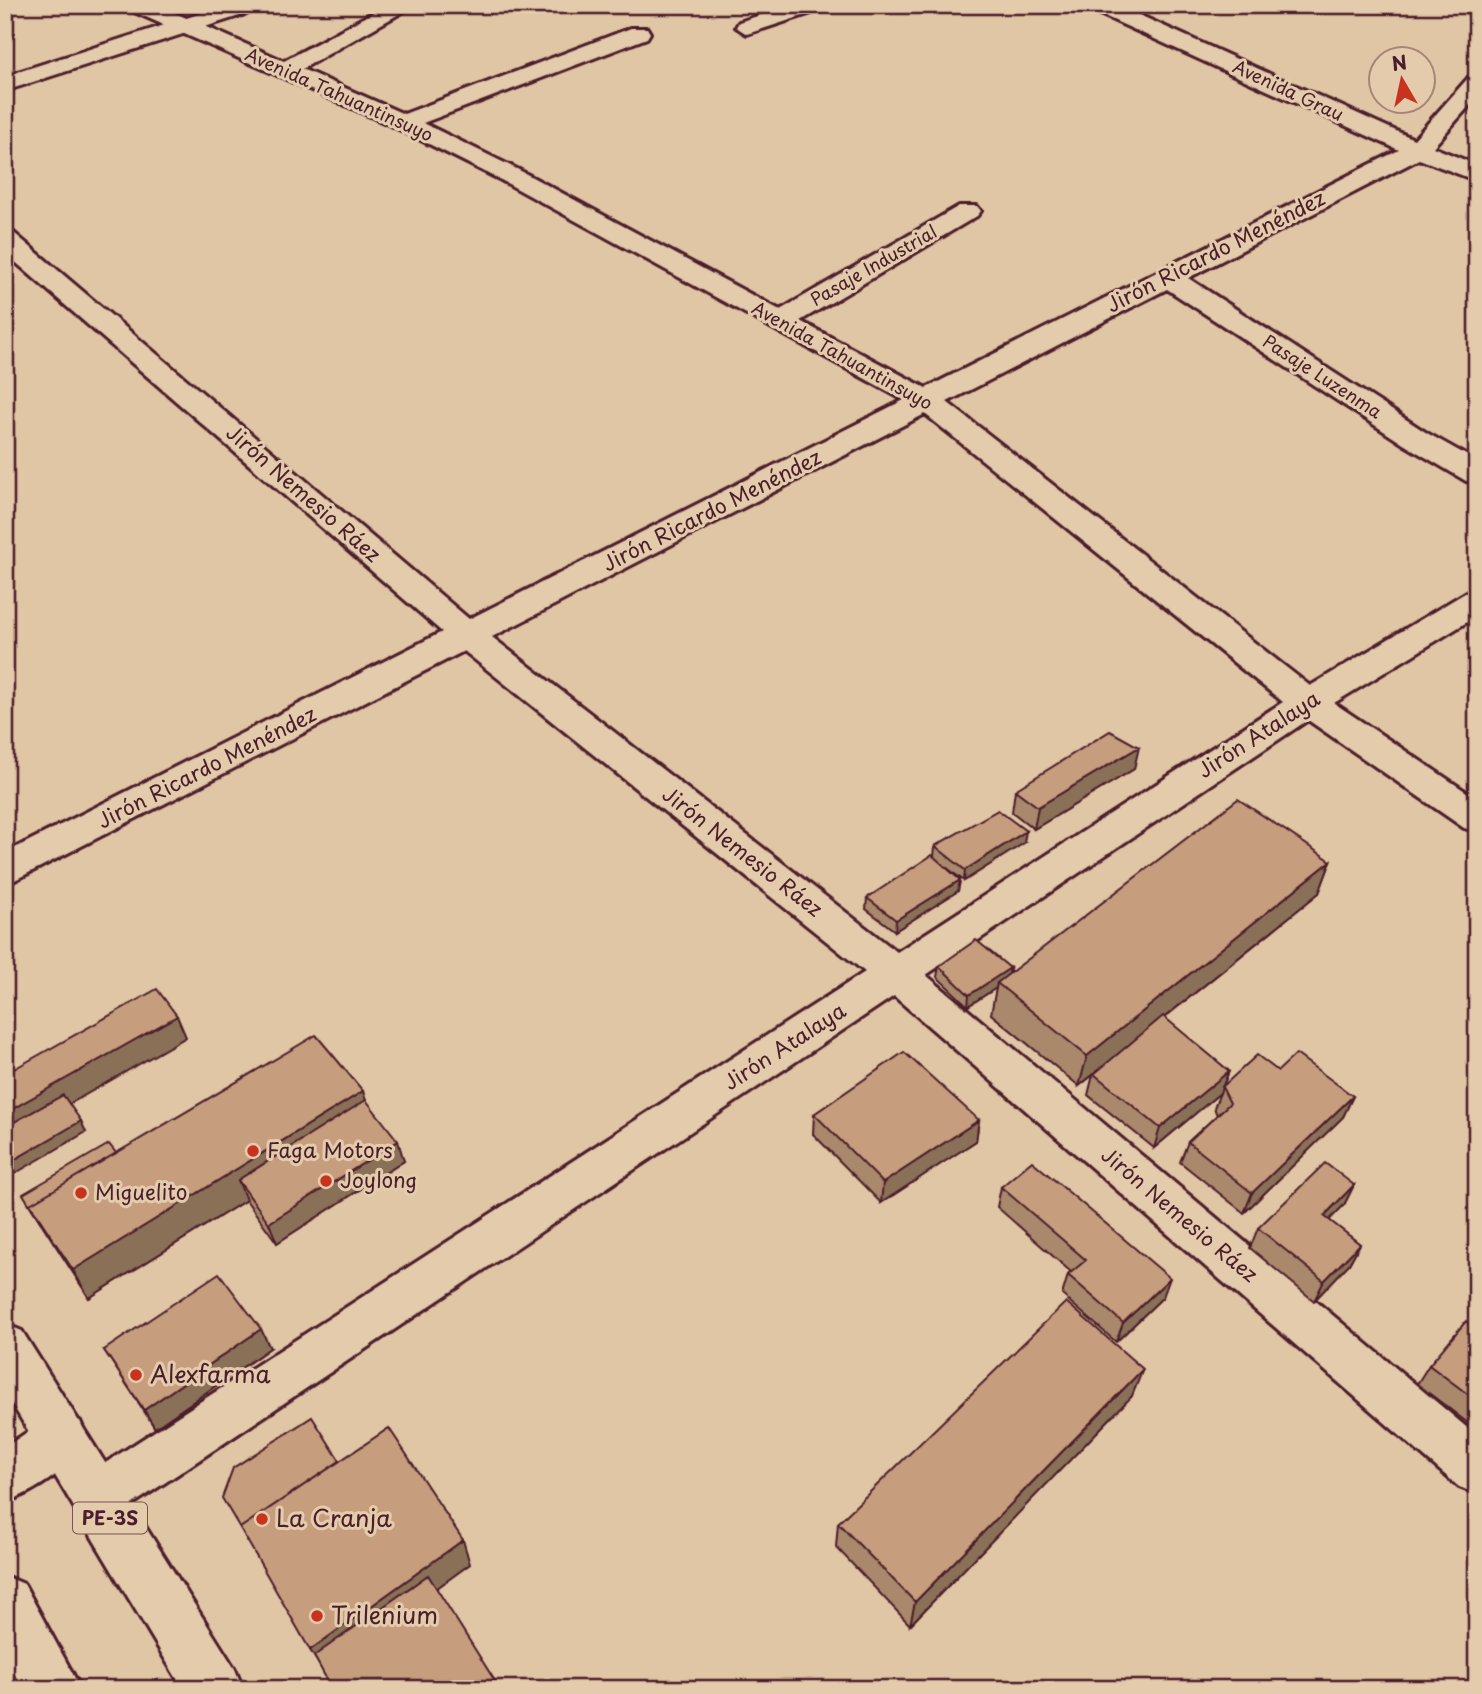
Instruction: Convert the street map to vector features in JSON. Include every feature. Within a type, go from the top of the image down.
[{"type":"main road","points":[[5,62],[169,13],[250,5]]},
{"type":"main road","points":[[282,71],[404,5]]},
{"type":"main road","points":[[747,27],[813,5]]},
{"type":"main road","name":"Avenida Grau","points":[[1100,5],[1418,150],[1477,174]]},
{"type":"main road","points":[[5,84],[169,13]]},
{"type":"main road","name":"Avenida Tahuantinsuyo","points":[[169,13],[282,71],[403,122],[510,175],[926,400],[1308,703],[1477,818]]},
{"type":"main road","points":[[403,122],[639,33]]},
{"type":"main road","points":[[1418,150],[1477,82]]},
{"type":"main road","name":"Jirón Ricardo Menéndez","points":[[5,870],[1418,150]]},
{"type":"main road","name":"Pasaje Industrial","points":[[780,321],[968,211]]},
{"type":"main road","name":"Jirón Nemesio Ráez","points":[[5,239],[468,636],[896,974],[1477,1469]]},
{"type":"main road","name":"Pasaje Luzenma","points":[[1168,277],[1416,439],[1477,474]]},
{"type":"main road","name":"Jirón Atalaya","points":[[97,1498],[1308,703],[1477,601]]},
{"type":"main road","name":"PE-3S","points":[[5,1347],[215,1689]]},
{"type":"main road","points":[[5,1478],[62,1438]]},
{"type":"main road","points":[[5,1604],[53,1689]]},
{"type":"building","points":[[1110,731],[1139,747],[1038,807],[1015,790]]},
{"type":"building","points":[[1238,799],[1331,861],[1087,1056],[997,983]]},
{"type":"building","points":[[998,810],[1026,831],[965,870],[935,846]]},
{"type":"building","points":[[932,855],[960,880],[896,920],[867,898]]},
{"type":"building","points":[[976,940],[1010,968],[969,995],[939,966]]},
{"type":"building","points":[[157,989],[177,1016],[5,1113],[5,1074]]},
{"type":"building","points":[[1163,1016],[1229,1071],[1160,1128],[1094,1074]]},
{"type":"building","points":[[316,1035],[363,1091],[73,1270],[30,1204]]},
{"type":"building","points":[[904,1052],[979,1120],[883,1183],[814,1114]]},
{"type":"building","points":[[1296,1054],[1353,1096],[1252,1193],[1188,1142],[1230,1103],[1222,1087],[1257,1055],[1278,1071]]},
{"type":"building","points":[[63,1095],[81,1121],[5,1165],[5,1127]]},
{"type":"building","points":[[366,1100],[398,1141],[269,1223],[238,1180]]},
{"type":"building","points":[[109,1144],[116,1153],[30,1204],[41,1223],[23,1194]]},
{"type":"building","points":[[1032,1161],[1170,1278],[1123,1323],[1068,1275],[1086,1260],[1001,1187]]},
{"type":"building","points":[[1325,1163],[1354,1185],[1324,1216],[1360,1244],[1324,1281],[1258,1228]]},
{"type":"building","points":[[219,1273],[261,1329],[144,1410],[104,1350]]},
{"type":"building","points":[[1066,1302],[1143,1369],[915,1602],[838,1523]]},
{"type":"building","points":[[1466,1321],[1477,1331],[1477,1401],[1429,1365]]},
{"type":"building","points":[[312,1417],[340,1461],[240,1528],[222,1498],[233,1468]]},
{"type":"building","points":[[389,1428],[463,1540],[310,1650],[240,1528]]},
{"type":"building","points":[[428,1575],[500,1689],[332,1689],[314,1656]]},
{"type":"place","name":"Faga Motors","points":[[253,1151]]},
{"type":"place","name":"Joylong","points":[[326,1181]]},
{"type":"place","name":"Miguelito","points":[[81,1193]]},
{"type":"place","name":"Alexfarma","points":[[136,1375]]},
{"type":"place","name":"La Cranja","points":[[262,1519]]},
{"type":"place","name":"Trilenium","points":[[317,1616]]}]
